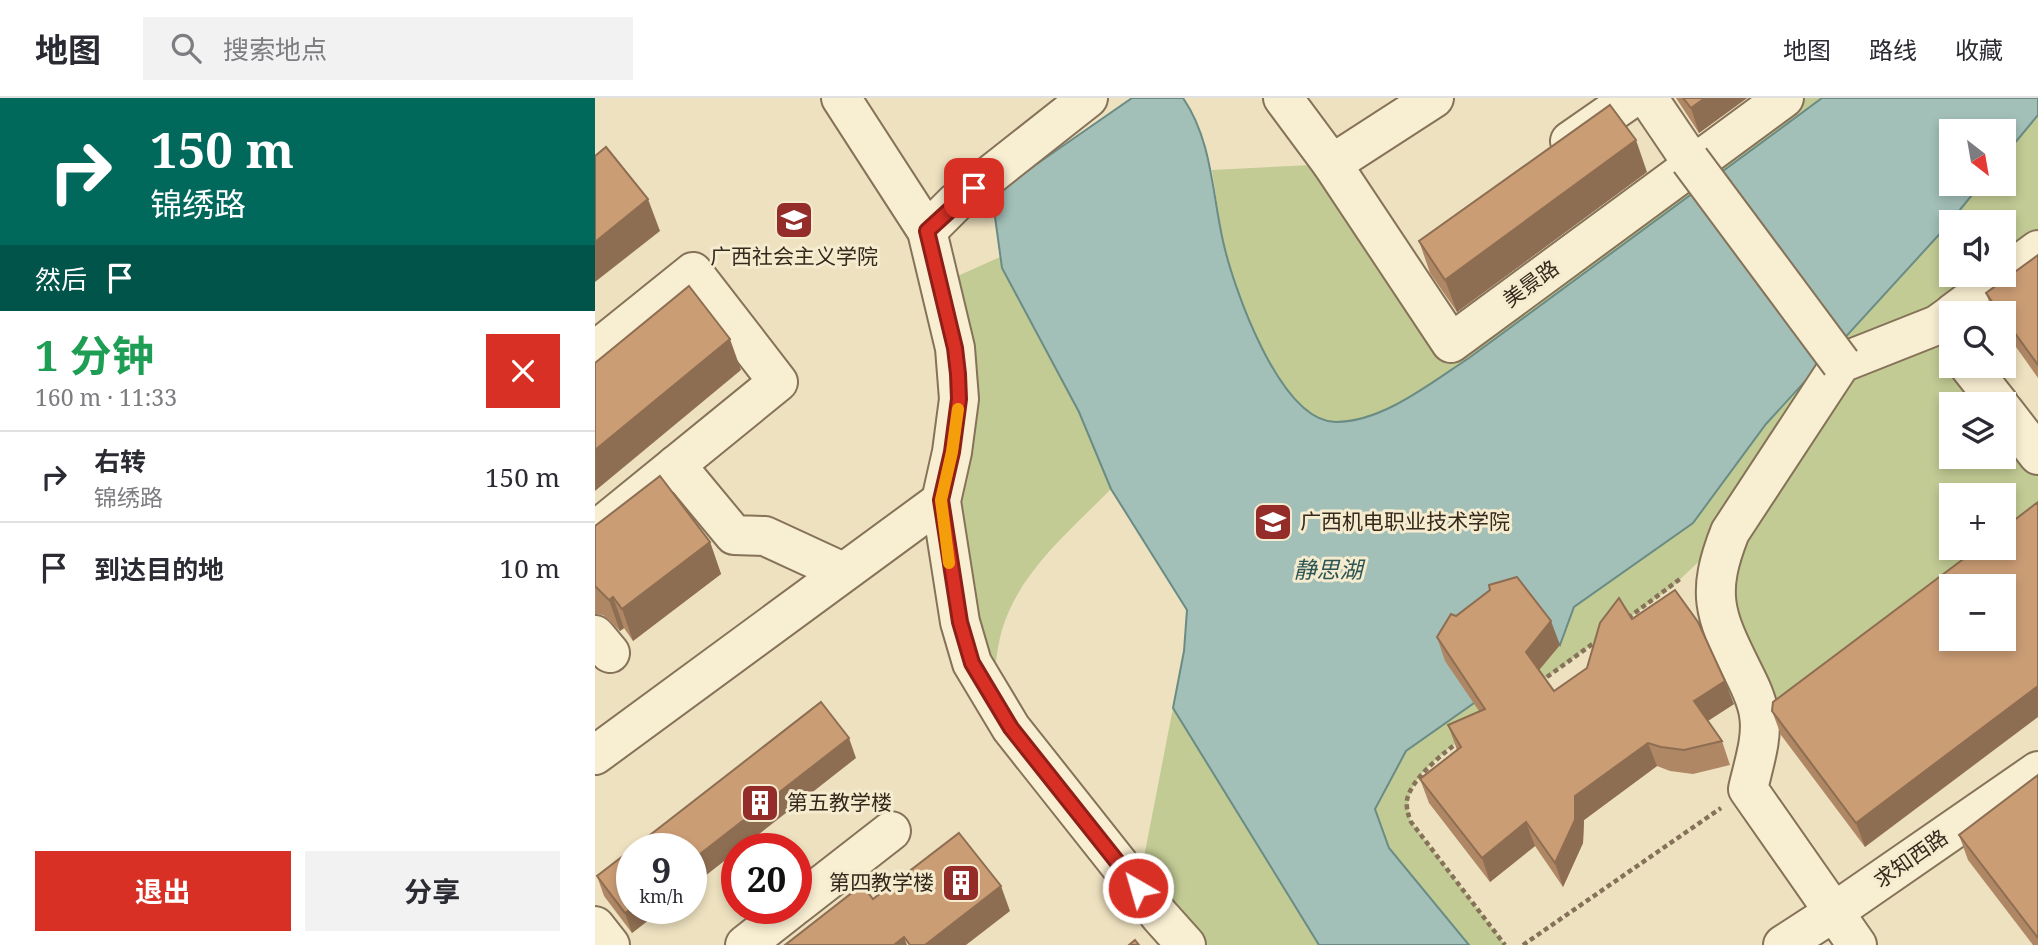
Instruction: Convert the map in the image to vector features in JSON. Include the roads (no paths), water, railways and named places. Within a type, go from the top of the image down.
[{"type":"lane","points":[[841,98],[927,231],[955,348],[959,399],[952,452],[941,500],[960,622],[972,663],[1011,728],[1186,945]]},
{"type":"lane","points":[[927,231],[955,203],[1088,98]]},
{"type":"lane","name":"美景路","points":[[1283,98],[1332,164],[1451,343],[1784,98]]},
{"type":"lane","points":[[1332,164],[1394,108],[1434,98]]},
{"type":"lane","points":[[1542,160],[1632,98]]},
{"type":"lane","points":[[1648,98],[1690,160],[1841,363]]},
{"type":"lane","points":[[1396,261],[1430,238]]},
{"type":"lane","points":[[1976,301],[2038,250]]},
{"type":"lane","points":[[595,351],[693,272],[778,382],[595,531]]},
{"type":"lane","points":[[1857,945],[1748,789],[1759,736],[1759,714],[1751,689],[1719,623],[1716,595],[1720,558],[1730,532],[1841,363],[1939,327]]},
{"type":"lane","points":[[1978,378],[1990,392]]},
{"type":"lane","points":[[2016,427],[2038,455]]},
{"type":"lane","points":[[676,465],[734,535],[765,536],[843,572]]},
{"type":"lane","points":[[595,755],[941,500]]},
{"type":"lane","name":"求知西路","points":[[1783,945],[2038,771]]},
{"type":"lane","points":[[812,893],[891,831]]},
{"type":"lane","points":[[745,945],[772,924]]},
{"type":"lane","points":[[595,926],[610,945]]},
{"type":"water","name":"静思湖","points":[[1132,98],[1183,98],[1200,131],[1210,167],[1228,262],[1262,349],[1278,377],[1296,400],[1315,416],[1336,422],[1354,420],[1389,408],[1469,358],[1822,98],[2038,98],[2038,115],[2016,142],[2016,119],[1939,119],[1939,196],[1971,196],[1960,210],[1939,210],[1939,235],[1766,424],[1693,523],[1574,607],[1560,645],[1525,600],[1474,703],[1406,751],[1375,809],[1389,848],[1469,945],[1319,945],[1173,708],[1184,651],[1187,610],[1111,489],[1079,412],[1002,268],[992,195]]},
{"type":"place","name":"广西社会主义学院","points":[[794,220]]},
{"type":"place","name":"广西机电职业技术学院","points":[[1273,522]]},
{"type":"place","name":"第五教学楼","points":[[760,803]]},
{"type":"place","name":"第四教学楼","points":[[961,883]]}]
